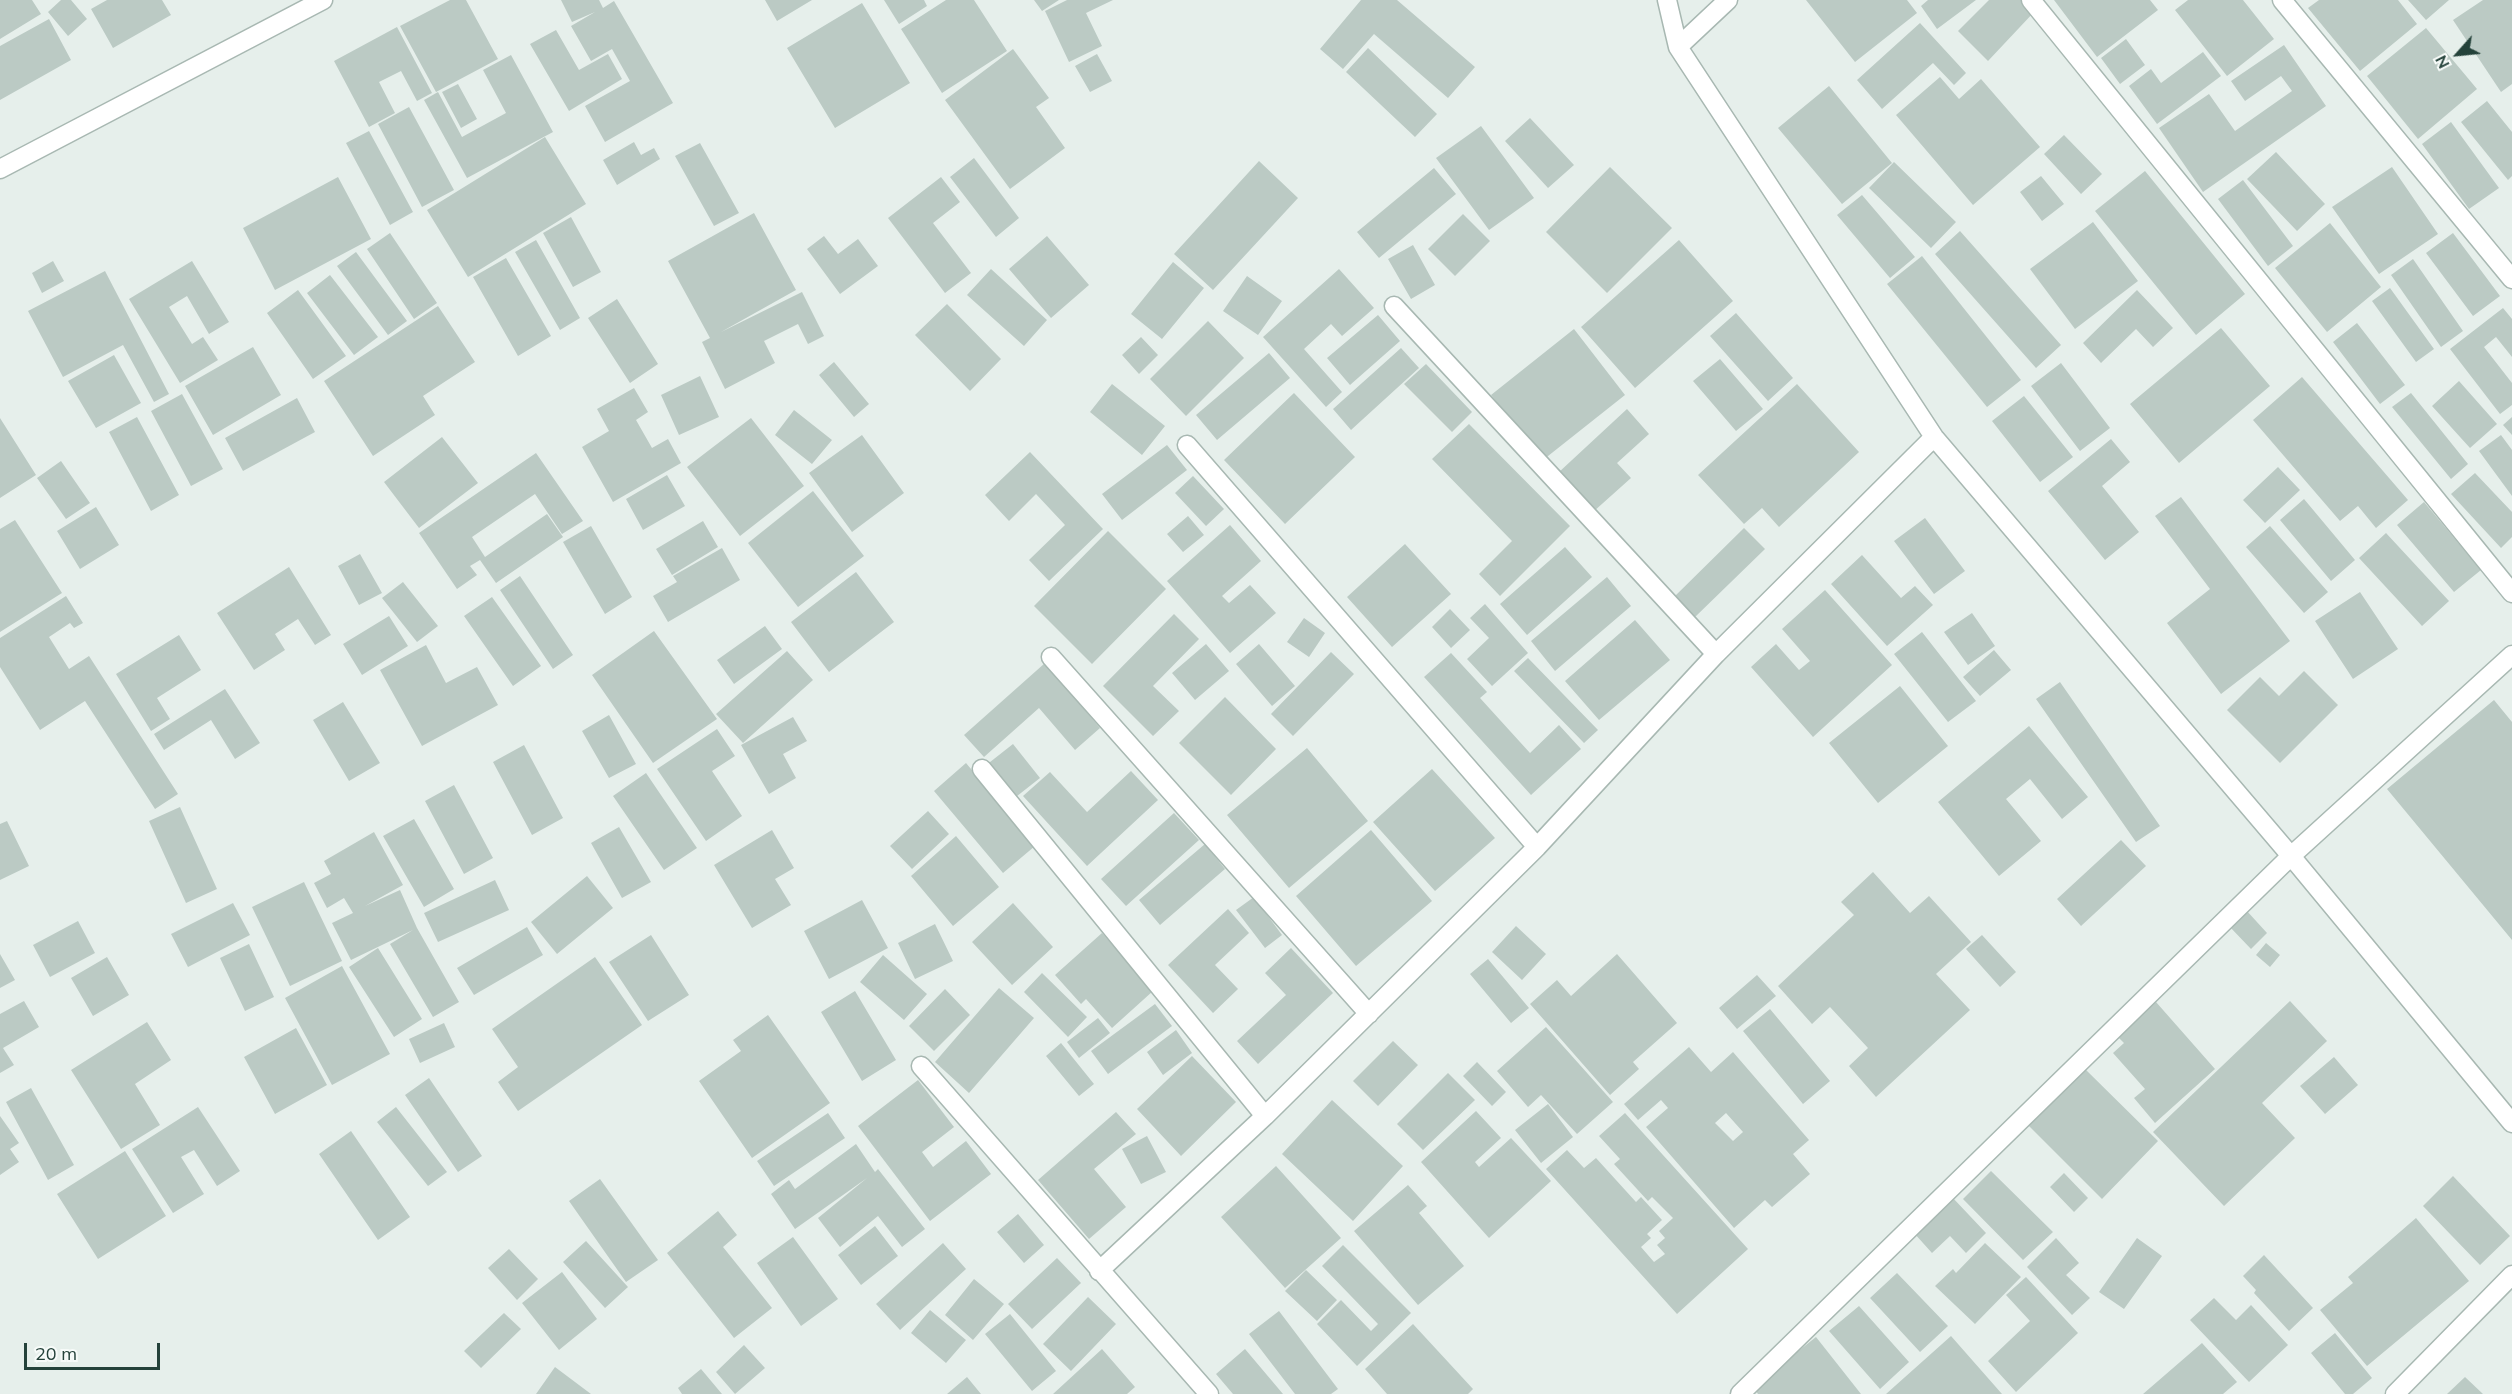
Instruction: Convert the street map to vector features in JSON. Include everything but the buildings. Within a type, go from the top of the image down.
[{"type":"street","points":[[0,169],[323,0]]},
{"type":"street","points":[[1667,0],[1678,47],[1934,437],[2290,856],[2512,1123]]},
{"type":"street","points":[[1678,47],[1728,0]]},
{"type":"street","points":[[2031,0],[2512,593]]},
{"type":"street","points":[[2282,0],[2512,279]]},
{"type":"street","points":[[1394,306],[1716,654]]},
{"type":"street","points":[[1099,1271],[1264,1116],[1537,847],[1716,654],[1934,437]]},
{"type":"street","points":[[1187,445],[1537,847]]},
{"type":"street","points":[[1740,1394],[2290,856],[2512,655]]},
{"type":"street","points":[[1051,657],[1369,1014]]},
{"type":"street","points":[[982,769],[1264,1116]]},
{"type":"street","points":[[921,1066],[1209,1394]]},
{"type":"street","points":[[2395,1394],[2512,1275]]}]
